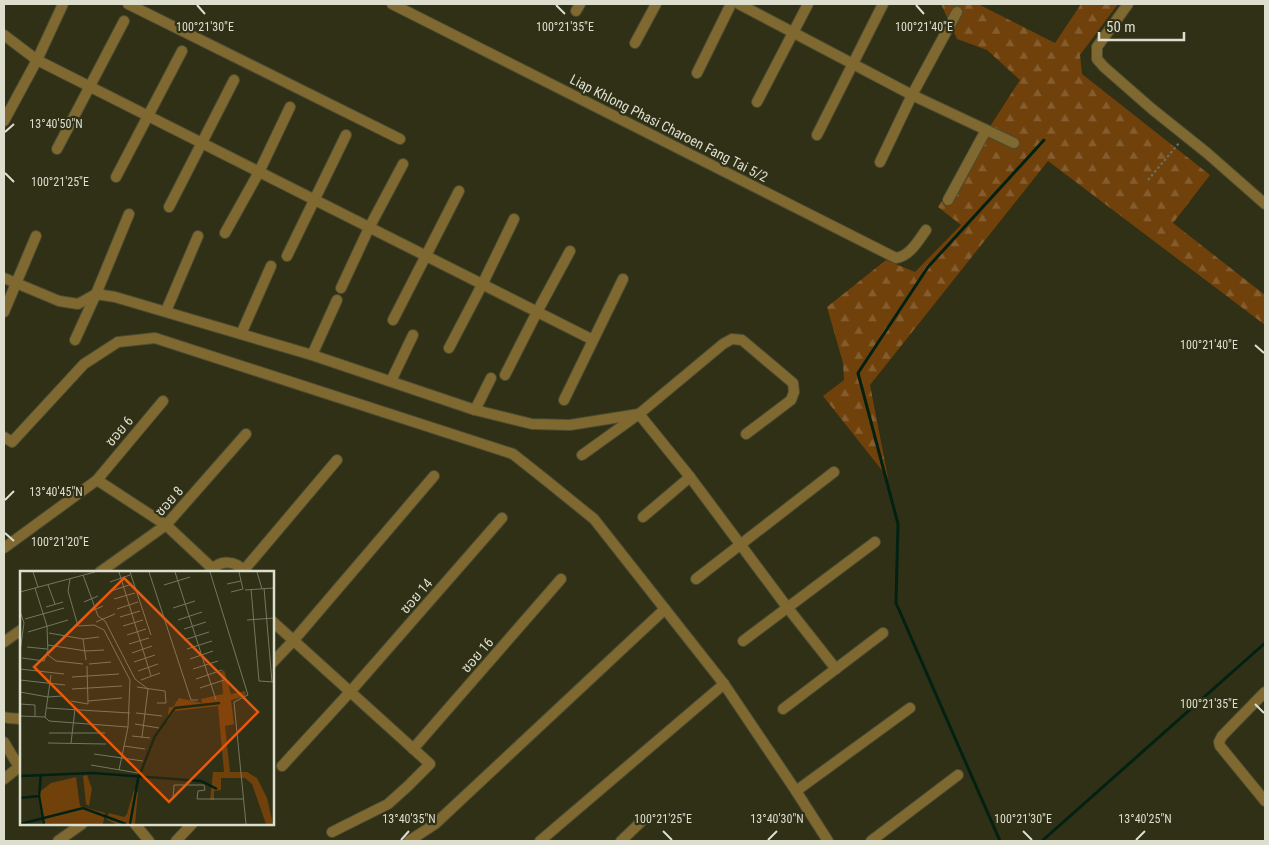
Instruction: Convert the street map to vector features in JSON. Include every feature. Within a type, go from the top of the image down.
[{"type":"street","points":[[4,120],[37,60],[63,4]]},
{"type":"street","points":[[128,4],[400,139]]},
{"type":"street","name":"Liap Khlong Phasi Charoen Fang Tai 5/2","points":[[392,4],[896,258],[910,252],[926,230]]},
{"type":"street","points":[[635,43],[656,4]]},
{"type":"street","points":[[697,73],[731,4]]},
{"type":"street","points":[[739,4],[912,96],[1014,143]]},
{"type":"street","points":[[757,102],[808,4]]},
{"type":"street","points":[[817,135],[883,4]]},
{"type":"street","points":[[1128,4],[1097,47],[1098,59],[1104,67],[1152,109],[1207,153],[1265,204]]},
{"type":"street","points":[[880,162],[912,96],[957,12]]},
{"type":"street","points":[[57,149],[124,21]]},
{"type":"street","points":[[4,35],[37,60],[593,340]]},
{"type":"street","points":[[116,177],[182,50]]},
{"type":"street","points":[[169,207],[234,80]]},
{"type":"street","points":[[225,232],[259,172],[290,107]]},
{"type":"street","points":[[948,200],[986,130]]},
{"type":"street","points":[[287,256],[346,135]]},
{"type":"street","points":[[341,288],[369,228],[403,164]]},
{"type":"street","points":[[393,320],[459,191]]},
{"type":"street","points":[[74,340],[96,294],[129,214]]},
{"type":"street","points":[[449,348],[514,219]]},
{"type":"street","points":[[4,312],[36,236]]},
{"type":"street","points":[[166,311],[198,236]]},
{"type":"street","points":[[505,375],[570,250]]},
{"type":"street","points":[[241,334],[271,266]]},
{"type":"street","points":[[4,278],[59,301],[78,304],[96,294],[115,297],[166,311],[312,355],[475,410],[532,424],[570,424],[639,414]]},
{"type":"street","points":[[564,400],[624,278]]},
{"type":"street","points":[[312,355],[337,300]]},
{"type":"street","points":[[391,381],[414,336]]},
{"type":"street","points":[[4,437],[12,442],[84,364],[118,342],[155,338],[513,454],[594,519],[724,684],[828,841]]},
{"type":"street","points":[[582,455],[639,414],[723,344],[732,339],[742,340],[793,383],[794,392],[791,400],[746,434]]},
{"type":"street","points":[[475,410],[491,378]]},
{"type":"street","name":"ซอย 6","points":[[4,548],[97,480],[163,401]]},
{"type":"street","points":[[639,414],[690,477],[836,669]]},
{"type":"street","name":"ซอย 8","points":[[101,571],[166,526],[246,434]]},
{"type":"street","points":[[245,571],[337,460]]},
{"type":"street","points":[[696,579],[834,472]]},
{"type":"street","points":[[274,661],[434,476]]},
{"type":"street","points":[[643,517],[690,477]]},
{"type":"street","points":[[97,480],[166,526],[211,571],[218,564],[225,562],[238,565],[243,571]]},
{"type":"street","name":"ซอย 14","points":[[282,766],[350,692],[502,518]]},
{"type":"street","points":[[743,641],[875,542]]},
{"type":"street","name":"ซอย 16","points":[[413,748],[561,579]]},
{"type":"street","points":[[409,841],[435,824],[665,609]]},
{"type":"street","points":[[274,623],[430,764],[388,804],[332,832]]},
{"type":"street","points":[[4,642],[20,631]]},
{"type":"street","points":[[783,709],[883,633]]},
{"type":"street","points":[[540,841],[724,684]]},
{"type":"street","points":[[1265,692],[1222,736],[1219,742],[1220,746],[1265,801]]},
{"type":"street","points":[[796,790],[910,708]]},
{"type":"street","points":[[4,717],[20,719]]},
{"type":"street","points":[[4,742],[20,766],[4,779]]},
{"type":"street","points":[[870,841],[958,775]]},
{"type":"street","points":[[621,841],[645,818]]},
{"type":"street","points":[[58,841],[81,825]]},
{"type":"street","points":[[136,825],[149,841]]},
{"type":"street","points":[[176,841],[191,825]]},
{"type":"path","points":[[1148,180],[1185,136]]},
{"type":"green space","points":[[941,4],[978,4],[1055,43],[1081,4],[1118,4],[1080,55],[1082,74],[1210,175],[1173,223],[1265,295],[1265,325],[1048,161],[870,385],[888,478],[823,396],[844,380],[843,363],[827,307],[886,260],[915,272],[961,225],[938,207],[1020,80],[987,50],[957,39]]},
{"type":"waterway","points":[[1000,841],[896,603],[898,524],[858,373],[928,267],[1044,140]]},
{"type":"waterway","points":[[1042,841],[1265,643]]}]
